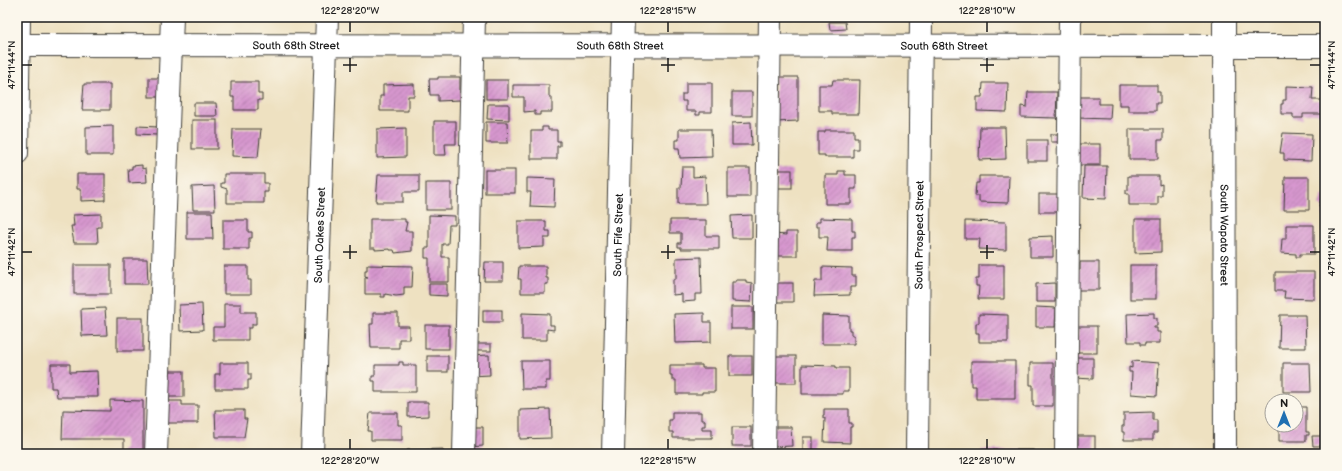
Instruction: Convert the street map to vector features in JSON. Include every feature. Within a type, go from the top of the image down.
[{"type":"street","points":[[17,154],[19,17]]},
{"type":"street","points":[[156,454],[172,17]]},
{"type":"street","name":"South Oakes Street","points":[[312,454],[327,17]]},
{"type":"street","points":[[464,454],[474,17]]},
{"type":"street","name":"South Fife Street","points":[[613,454],[623,17]]},
{"type":"street","points":[[764,454],[770,17]]},
{"type":"street","name":"South Prospect Street","points":[[917,454],[921,17]]},
{"type":"street","points":[[1066,454],[1070,17]]},
{"type":"street","name":"South Wapato Street","points":[[1224,17],[1225,454]]},
{"type":"street","name":"South 68th Street","points":[[18,46],[1325,46]]},
{"type":"building","points":[[829,22],[845,22],[846,29],[830,30]]},
{"type":"building","points":[[438,77],[460,77],[460,100],[438,101],[438,95],[430,95],[429,79],[438,79]]},
{"type":"building","points":[[775,77],[798,77],[798,121],[775,122]]},
{"type":"building","points":[[149,78],[162,78],[162,97],[149,97]]},
{"type":"building","points":[[486,80],[508,80],[508,99],[486,99]]},
{"type":"building","points":[[833,80],[860,80],[859,114],[832,114],[832,111],[819,111],[819,85],[832,85]]},
{"type":"building","points":[[231,82],[258,82],[258,94],[262,94],[262,100],[258,100],[258,110],[234,110],[234,97],[231,97]]},
{"type":"building","points":[[686,83],[712,83],[712,112],[700,112],[700,115],[696,115],[696,111],[686,111],[686,101],[682,101],[682,94],[686,94]]},
{"type":"building","points":[[983,83],[1008,83],[1007,112],[977,111],[977,97],[982,97]]},
{"type":"building","points":[[84,84],[110,84],[110,110],[82,110]]},
{"type":"building","points":[[414,84],[414,96],[408,96],[408,111],[380,111],[380,96],[383,96],[383,85]]},
{"type":"building","points":[[513,85],[549,85],[549,97],[552,97],[552,112],[540,112],[540,115],[535,115],[535,111],[524,112],[524,97],[513,97]]},
{"type":"building","points":[[1119,85],[1157,85],[1157,92],[1160,92],[1160,103],[1156,103],[1156,111],[1128,111],[1128,105],[1119,105]]},
{"type":"building","points":[[1286,86],[1313,87],[1312,100],[1324,100],[1324,114],[1303,114],[1303,118],[1293,118],[1293,114],[1281,114],[1281,104],[1283,104],[1283,100],[1286,100]]},
{"type":"building","points":[[732,92],[752,92],[752,116],[732,116]]},
{"type":"building","points":[[1028,92],[1057,92],[1056,118],[1021,117],[1021,106],[1027,107]]},
{"type":"building","points":[[1078,97],[1099,97],[1099,104],[1111,104],[1110,119],[1078,118]]},
{"type":"building","points":[[194,103],[216,103],[217,116],[194,116]]},
{"type":"building","points":[[488,104],[509,104],[509,120],[487,119]]},
{"type":"building","points":[[192,120],[217,120],[217,149],[192,149]]},
{"type":"building","points":[[434,121],[456,121],[456,144],[445,144],[446,155],[434,155]]},
{"type":"building","points":[[486,122],[507,122],[508,143],[486,143]]},
{"type":"building","points":[[751,122],[752,145],[732,145],[732,123]]},
{"type":"building","points":[[113,126],[113,155],[86,155],[86,127]]},
{"type":"building","points":[[137,126],[158,127],[157,135],[137,134]]},
{"type":"building","points":[[542,127],[548,127],[548,130],[557,130],[557,141],[560,141],[560,146],[557,146],[557,159],[531,159],[531,131],[542,131]]},
{"type":"building","points":[[980,127],[1005,127],[1006,159],[979,160]]},
{"type":"building","points":[[406,128],[406,157],[377,158],[377,129]]},
{"type":"building","points":[[233,129],[261,129],[258,157],[232,156]]},
{"type":"building","points":[[679,129],[711,129],[712,157],[680,158],[679,148],[675,148],[675,140],[679,140]]},
{"type":"building","points":[[1129,129],[1163,129],[1163,140],[1158,140],[1158,159],[1129,159]]},
{"type":"building","points":[[825,130],[854,130],[854,137],[858,137],[858,149],[853,149],[853,157],[825,157],[825,155],[818,155],[818,132],[825,132]]},
{"type":"building","points":[[1283,133],[1312,134],[1311,161],[1284,160],[1284,153],[1280,153]]},
{"type":"building","points":[[1051,134],[1060,134],[1059,142],[1051,142]]},
{"type":"building","points":[[1027,140],[1047,140],[1047,161],[1027,161]]},
{"type":"building","points":[[1077,144],[1100,144],[1100,165],[1077,165]]},
{"type":"building","points":[[142,165],[142,169],[146,168],[147,182],[129,183],[128,169],[132,169],[132,166]]},
{"type":"building","points":[[1084,166],[1107,166],[1106,199],[1083,198]]},
{"type":"building","points":[[682,167],[693,167],[693,177],[705,176],[706,204],[678,204],[678,188],[681,188]]},
{"type":"building","points":[[728,168],[750,168],[750,197],[728,197]]},
{"type":"building","points":[[485,170],[515,170],[515,193],[485,193]]},
{"type":"building","points":[[777,170],[792,170],[792,188],[777,188]]},
{"type":"building","points":[[838,171],[845,171],[845,175],[856,175],[856,189],[851,189],[851,204],[825,204],[825,175],[838,175]]},
{"type":"building","points":[[77,174],[105,174],[105,200],[81,201],[81,189],[77,189]]},
{"type":"building","points":[[224,174],[264,174],[264,183],[268,183],[268,192],[264,192],[264,203],[227,203],[227,189],[221,187],[221,183],[224,183]]},
{"type":"building","points":[[378,175],[419,175],[419,192],[403,192],[403,202],[376,202]]},
{"type":"building","points":[[979,176],[1009,176],[1008,203],[979,202],[979,196],[975,196],[976,183],[979,183]]},
{"type":"building","points":[[1128,176],[1159,176],[1159,185],[1162,184],[1162,196],[1158,196],[1158,205],[1129,205],[1129,194],[1126,194],[1126,190],[1128,190]]},
{"type":"building","points":[[1285,177],[1309,177],[1309,210],[1284,210]]},
{"type":"building","points":[[527,178],[555,179],[554,207],[530,206],[531,192],[527,192]]},
{"type":"building","points":[[426,183],[451,183],[451,210],[426,210]]},
{"type":"building","points":[[214,186],[215,210],[193,210],[192,187]]},
{"type":"building","points":[[1039,194],[1059,194],[1059,212],[1039,212]]},
{"type":"building","points":[[1322,196],[1325,196],[1325,216],[1323,216],[1323,206],[1319,206]]},
{"type":"building","points":[[187,212],[212,212],[213,239],[187,239]]},
{"type":"building","points":[[101,214],[101,227],[97,227],[98,243],[74,243],[71,226],[74,226],[73,215]]},
{"type":"building","points":[[429,215],[455,216],[455,225],[449,225],[448,244],[442,244],[442,257],[449,257],[449,282],[429,282],[429,258],[425,258],[425,248],[429,248]]},
{"type":"building","points":[[752,215],[752,238],[732,238],[731,216]]},
{"type":"building","points":[[820,218],[852,219],[852,231],[855,231],[855,237],[852,237],[852,251],[827,251],[828,237],[819,237],[819,227],[816,227],[816,222],[820,222]]},
{"type":"building","points":[[370,219],[405,219],[405,222],[407,222],[405,231],[412,231],[412,251],[395,253],[394,250],[390,249],[375,250],[375,248],[370,248]]},
{"type":"building","points":[[1135,219],[1161,219],[1161,252],[1135,253]]},
{"type":"building","points":[[223,220],[248,220],[248,232],[252,232],[252,238],[249,238],[249,249],[223,249]]},
{"type":"building","points":[[670,220],[706,220],[706,236],[719,236],[719,249],[681,249],[681,247],[678,247],[678,243],[681,243],[681,233],[670,233]]},
{"type":"building","points":[[518,221],[546,221],[546,231],[550,231],[550,238],[544,238],[544,247],[518,248]]},
{"type":"building","points":[[965,221],[1006,222],[1006,250],[979,249],[980,239],[965,239]]},
{"type":"building","points":[[1286,225],[1314,225],[1314,254],[1300,254],[1300,257],[1296,257],[1296,254],[1281,253],[1282,239],[1286,239]]},
{"type":"building","points":[[786,232],[797,232],[797,256],[774,256],[774,234],[786,235]]},
{"type":"building","points":[[1053,236],[1053,257],[1030,257],[1030,237]]},
{"type":"building","points":[[701,257],[702,294],[695,294],[695,301],[682,302],[682,294],[673,295],[673,279],[676,279],[676,258]]},
{"type":"building","points":[[124,259],[147,259],[148,284],[124,284]]},
{"type":"building","points":[[485,262],[503,262],[503,281],[484,281]]},
{"type":"building","points":[[1080,262],[1099,262],[1099,290],[1078,290],[1078,270],[1080,270]]},
{"type":"building","points":[[74,265],[111,265],[111,294],[74,294]]},
{"type":"building","points":[[367,265],[413,266],[412,287],[404,287],[404,295],[396,296],[385,294],[385,297],[381,297],[381,294],[365,294],[365,277],[368,277],[365,276]]},
{"type":"building","points":[[979,265],[1004,265],[1004,299],[978,299],[979,286],[976,286],[976,279],[979,279]]},
{"type":"building","points":[[1130,265],[1156,265],[1156,299],[1130,299]]},
{"type":"building","points":[[224,266],[248,266],[248,280],[251,280],[251,294],[224,294]]},
{"type":"building","points":[[519,266],[546,266],[546,278],[548,278],[548,284],[545,284],[545,293],[521,293],[521,279],[518,279]]},
{"type":"building","points":[[822,267],[852,268],[852,276],[856,276],[856,287],[850,287],[850,295],[814,296],[815,281],[822,281]]},
{"type":"building","points":[[1275,272],[1314,272],[1314,299],[1284,298],[1285,291],[1275,291]]},
{"type":"building","points":[[736,280],[746,280],[746,282],[752,283],[751,302],[732,301],[732,282],[736,282]]},
{"type":"building","points":[[773,283],[793,283],[793,302],[773,302]]},
{"type":"building","points":[[1055,283],[1055,302],[1036,302],[1036,284]]},
{"type":"building","points":[[429,284],[447,284],[447,296],[429,295]]},
{"type":"building","points":[[202,304],[203,330],[180,331],[179,305]]},
{"type":"building","points":[[224,304],[241,304],[241,312],[256,312],[256,324],[252,324],[252,328],[248,328],[248,340],[213,340],[213,327],[224,327]]},
{"type":"building","points":[[731,307],[753,307],[753,329],[731,329]]},
{"type":"building","points":[[1036,307],[1056,308],[1055,327],[1036,327]]},
{"type":"building","points":[[105,308],[107,335],[82,336],[81,309]]},
{"type":"building","points":[[483,310],[502,310],[502,322],[483,322]]},
{"type":"building","points":[[373,313],[398,313],[398,326],[409,326],[409,339],[399,339],[399,348],[371,348],[370,324],[373,324]]},
{"type":"building","points":[[522,313],[550,314],[550,325],[554,325],[554,330],[547,329],[547,340],[522,340]]},
{"type":"building","points":[[704,313],[704,322],[711,322],[711,342],[675,343],[674,314]]},
{"type":"building","points":[[1154,313],[1154,318],[1157,318],[1157,326],[1154,326],[1154,328],[1157,328],[1157,332],[1160,332],[1160,343],[1145,343],[1145,345],[1140,345],[1140,342],[1128,342],[1127,314]]},
{"type":"building","points":[[979,314],[1008,315],[1008,342],[979,342],[979,333],[976,333],[976,323],[979,323]]},
{"type":"building","points":[[822,315],[849,316],[849,330],[851,330],[851,335],[854,335],[854,344],[822,344]]},
{"type":"building","points":[[1280,315],[1305,315],[1306,348],[1279,348]]},
{"type":"building","points":[[117,318],[143,318],[143,351],[117,351]]},
{"type":"building","points":[[425,325],[449,325],[449,349],[425,349]]},
{"type":"building","points":[[1078,326],[1097,326],[1097,353],[1078,353]]},
{"type":"building","points":[[474,344],[491,344],[491,351],[474,351]]},
{"type":"building","points":[[489,355],[490,375],[471,376],[470,356]]},
{"type":"building","points":[[427,356],[448,356],[448,372],[427,372]]},
{"type":"building","points":[[729,356],[752,356],[752,376],[729,376]]},
{"type":"building","points":[[771,356],[796,356],[796,383],[771,383]]},
{"type":"building","points":[[1074,358],[1093,358],[1093,379],[1074,378]]},
{"type":"building","points":[[521,361],[550,361],[550,381],[546,381],[546,389],[522,389]]},
{"type":"building","points":[[971,361],[1015,361],[1015,399],[976,399],[976,386],[971,386]]},
{"type":"building","points":[[1132,361],[1159,363],[1157,396],[1131,394],[1132,372],[1129,372],[1129,367],[1132,368]]},
{"type":"building","points":[[399,362],[403,362],[403,365],[416,365],[416,392],[375,392],[375,381],[372,381],[372,376],[375,376],[375,365],[399,365]]},
{"type":"building","points":[[220,363],[248,363],[248,374],[251,374],[251,380],[248,380],[248,389],[215,389],[215,374],[220,374]]},
{"type":"building","points":[[1030,363],[1053,363],[1053,406],[1033,406],[1033,385],[1030,385]]},
{"type":"building","points":[[1283,363],[1310,363],[1311,392],[1283,392]]},
{"type":"building","points":[[51,364],[70,364],[70,372],[97,371],[98,397],[57,397],[56,388],[51,388]]},
{"type":"building","points":[[670,365],[702,365],[702,368],[715,368],[715,392],[702,392],[702,394],[676,394],[676,380],[672,380],[672,375],[670,375]]},
{"type":"building","points":[[802,365],[849,368],[849,391],[843,391],[843,394],[802,394]]},
{"type":"building","points":[[162,371],[184,371],[184,397],[162,397]]},
{"type":"building","points":[[110,400],[143,401],[143,454],[121,454],[121,450],[124,450],[124,439],[62,439],[63,410],[110,411]]},
{"type":"building","points":[[163,401],[182,401],[182,405],[198,405],[198,423],[163,423]]},
{"type":"building","points":[[408,402],[428,402],[428,416],[408,417]]},
{"type":"building","points":[[1304,407],[1306,407],[1306,432],[1309,432],[1309,435],[1306,435],[1306,441],[1279,441],[1279,433],[1304,433]]},
{"type":"building","points":[[550,409],[551,438],[520,439],[520,410]]},
{"type":"building","points":[[824,409],[849,409],[849,423],[852,423],[852,427],[850,427],[850,443],[824,442]]},
{"type":"building","points":[[215,410],[244,410],[244,419],[247,419],[244,437],[216,437]]},
{"type":"building","points":[[672,412],[701,412],[701,420],[705,420],[705,426],[702,426],[702,429],[712,429],[712,438],[673,438],[673,432],[669,432],[669,420],[672,420]]},
{"type":"building","points":[[1153,412],[1153,420],[1157,420],[1157,433],[1153,433],[1153,440],[1124,440],[1122,426],[1124,426],[1124,413]]},
{"type":"building","points":[[370,413],[398,413],[398,425],[402,425],[402,440],[371,440],[371,431],[368,431]]},
{"type":"building","points":[[470,427],[483,427],[483,446],[470,447]]},
{"type":"building","points":[[732,427],[751,427],[751,446],[732,446]]},
{"type":"building","points":[[772,427],[791,427],[792,446],[772,447]]},
{"type":"building","points":[[1078,436],[1095,436],[1095,451],[1078,451]]},
{"type":"building","points":[[1312,436],[1325,436],[1325,446],[1313,446]]},
{"type":"building","points":[[803,437],[813,437],[813,451],[803,451]]},
{"type":"building","points":[[443,449],[443,454],[408,454],[407,450]]},
{"type":"building","points":[[981,450],[1033,450],[1033,454],[981,454]]}]
